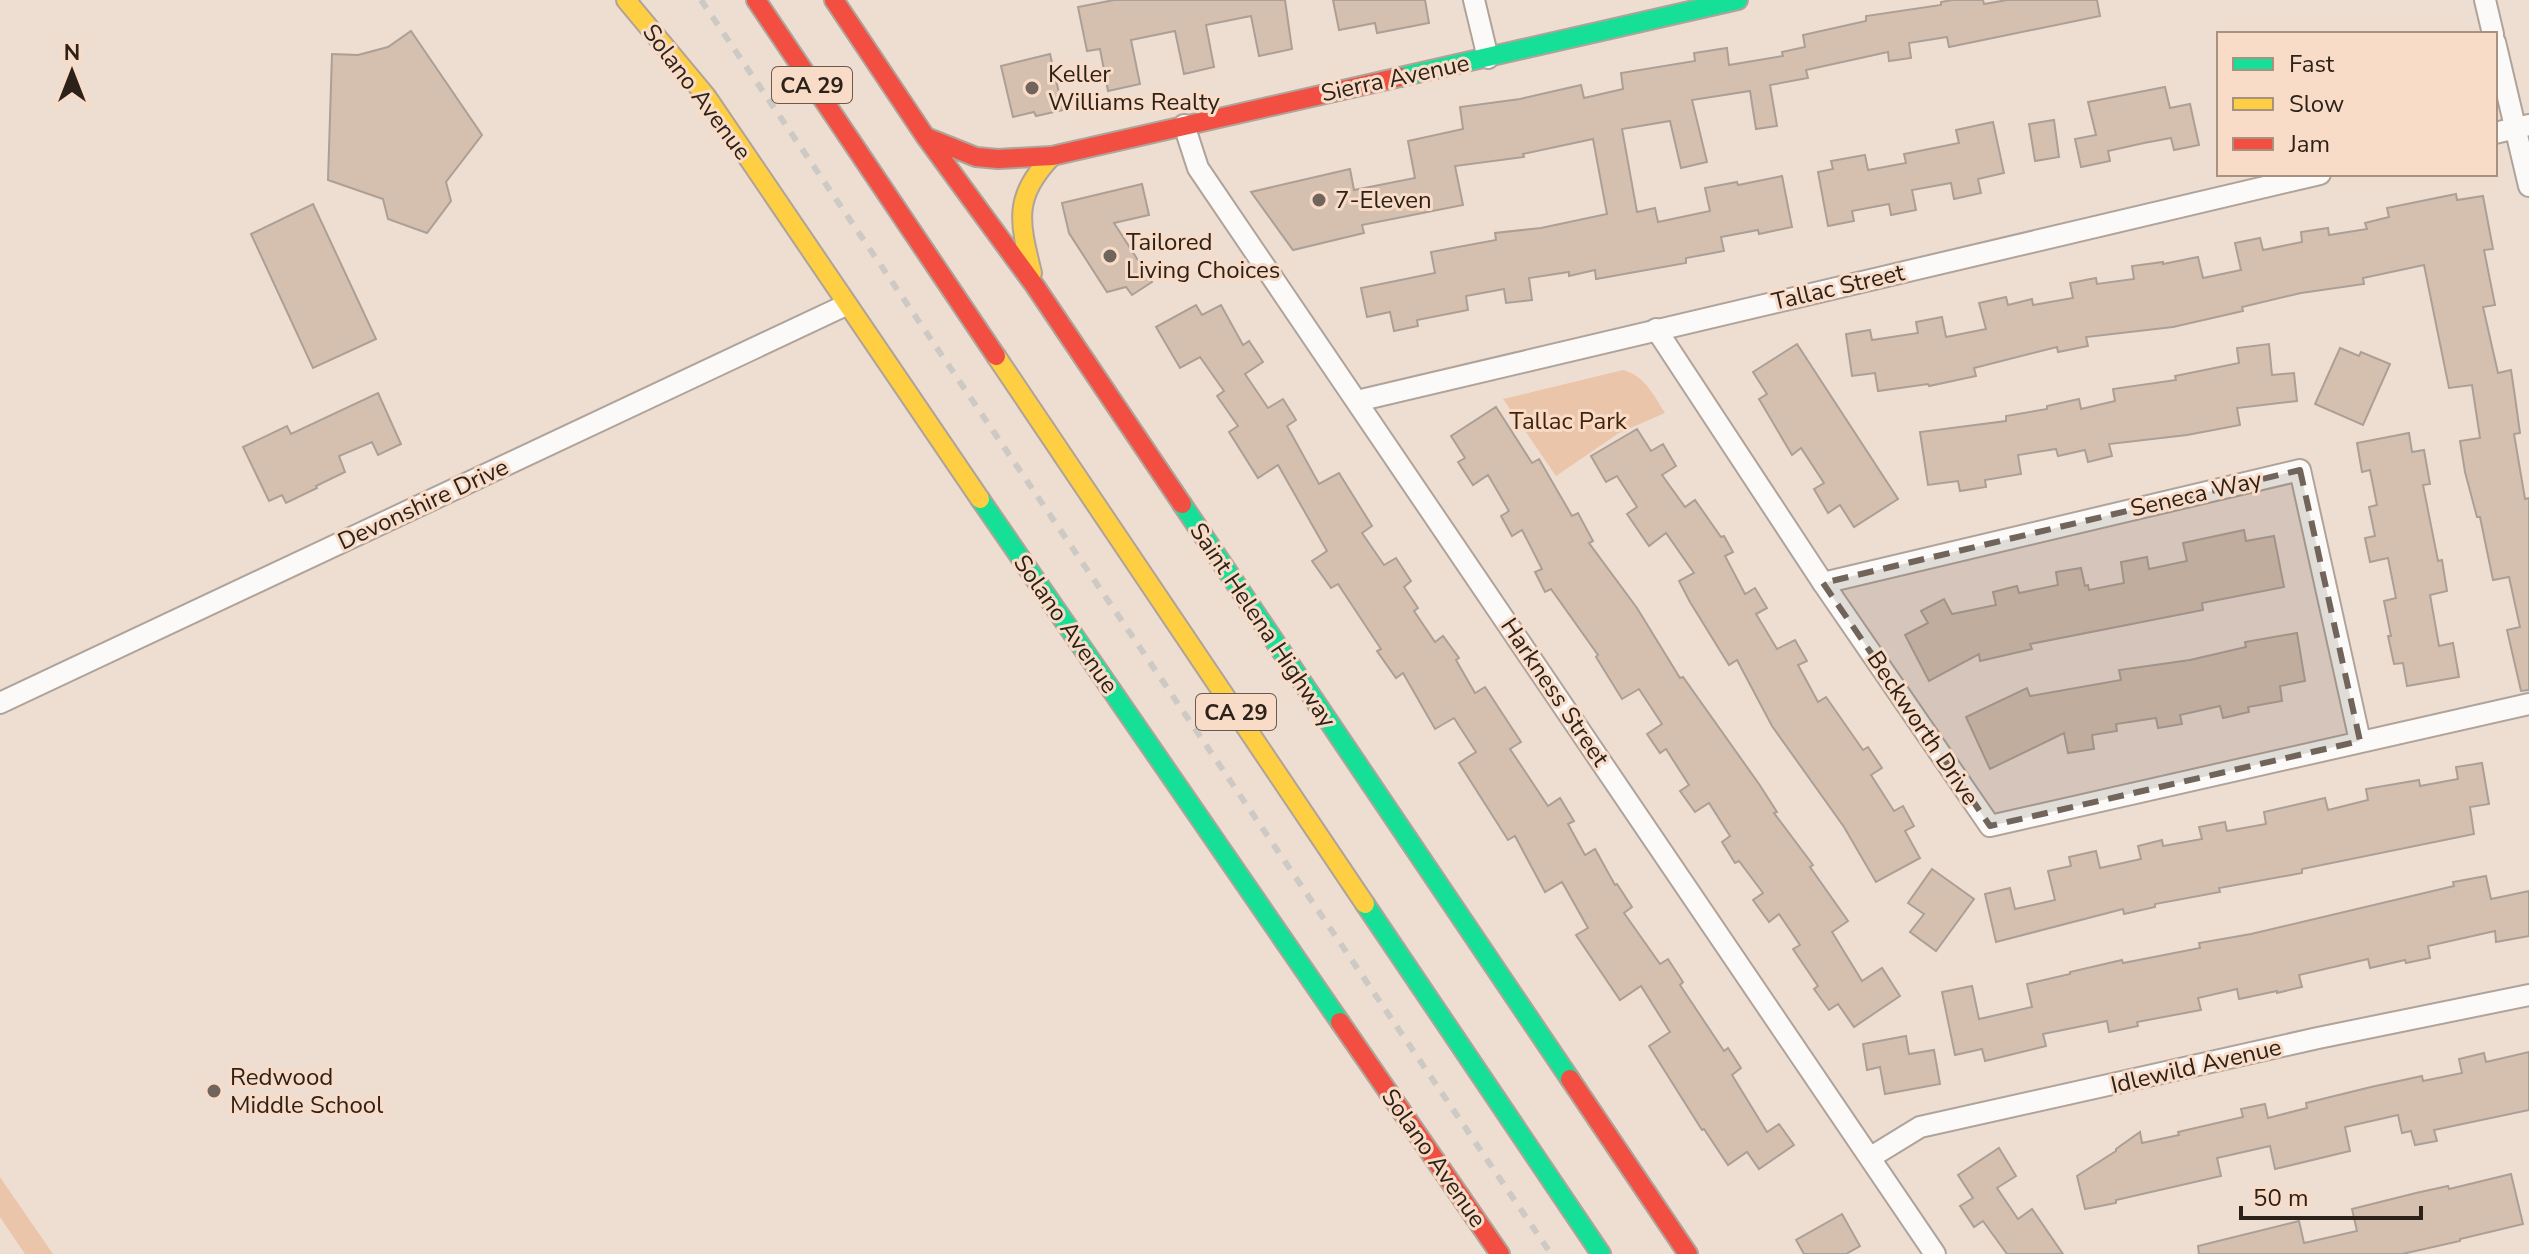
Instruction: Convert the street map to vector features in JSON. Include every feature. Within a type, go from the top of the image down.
[{"type":"main road","name":"Solano Avenue","points":[[626,0],[706,96],[846,305],[1500,1254]]},
{"type":"main road","name":"CA 29","points":[[756,0],[1601,1254]]},
{"type":"main road","name":"Saint Helena Highway","points":[[834,0],[925,136],[1035,286],[1688,1254]]},
{"type":"main road","name":"Sierra Avenue","points":[[925,136],[976,157],[1052,156],[1738,0]]},
{"type":"main road","points":[[1035,286],[1021,219],[1028,185],[1052,156]]},
{"type":"street","points":[[1474,0],[1488,58]]},
{"type":"street","points":[[2485,0],[2493,32]]},
{"type":"street","points":[[2497,52],[2529,186]]},
{"type":"street","name":"Harkness Street","points":[[1184,125],[1198,168],[1935,1254]]},
{"type":"street","name":"Tallac Street","points":[[1357,401],[2311,176]]},
{"type":"street","name":"Devonshire Drive","points":[[0,703],[846,305]]},
{"type":"street","name":"Beckworth Drive","points":[[1656,329],[1823,583],[1990,826],[2529,704]]},
{"type":"street","name":"Seneca Way","points":[[1823,583],[2300,470],[2360,741]]},
{"type":"street","name":"Idlewild Avenue","points":[[1871,1157],[1920,1127],[2318,1038],[2529,995]]},
{"type":"highlighted area","points":[[2300,470],[2360,741],[1990,826],[1823,583]]},
{"type":"green space","name":"Tallac Park","points":[[1623,370],[1643,381],[1665,413],[1619,433],[1556,476],[1503,399]]},
{"type":"green space","points":[[0,1177],[53,1254],[25,1254],[0,1217]]},
{"type":"building","points":[[1114,0],[1285,0],[1292,49],[1259,56],[1251,16],[1206,25],[1214,67],[1184,74],[1175,31],[1131,40],[1140,84],[1108,91],[1100,49],[1087,51],[1078,7]]},
{"type":"building","points":[[1333,0],[1425,0],[1429,23],[1377,33],[1375,23],[1339,30]]},
{"type":"building","points":[[1983,0],[1984,4],[2007,0],[2097,0],[2100,16],[1949,47],[1947,37],[1909,43],[1911,58],[1889,61],[1888,52],[1806,70],[1808,78],[1770,85],[1777,126],[1756,129],[1750,91],[1692,100],[1707,162],[1681,168],[1670,121],[1622,129],[1637,212],[1655,208],[1658,222],[1710,211],[1705,188],[1782,176],[1792,227],[1721,237],[1724,251],[1686,258],[1686,263],[1596,279],[1595,270],[1569,276],[1569,272],[1529,278],[1532,300],[1506,303],[1504,289],[1466,296],[1468,310],[1417,320],[1418,326],[1394,331],[1390,312],[1367,317],[1361,288],[1435,273],[1431,252],[1496,240],[1495,233],[1541,228],[1607,214],[1593,139],[1523,154],[1524,157],[1455,166],[1463,205],[1362,225],[1364,233],[1293,250],[1251,192],[1350,169],[1354,190],[1415,178],[1408,141],[1463,129],[1460,107],[1520,99],[1581,85],[1584,98],[1623,89],[1621,73],[1695,61],[1694,53],[1727,48],[1729,65],[1783,56],[1782,52],[1805,47],[1803,35],[1866,21],[1866,16],[1941,5],[1941,2]]},
{"type":"building","points":[[411,31],[482,135],[446,182],[451,201],[427,233],[388,219],[383,199],[328,180],[332,54],[358,55],[388,47]]},
{"type":"building","name":"Keller Williams Realty","points":[[1050,54],[1063,110],[1013,117],[1001,66]]},
{"type":"building","points":[[2165,87],[2170,108],[2190,104],[2199,145],[2174,150],[2171,138],[2144,143],[2108,151],[2110,161],[2081,167],[2075,139],[2096,135],[2088,102]]},
{"type":"building","points":[[2054,120],[2059,157],[2035,161],[2029,124]]},
{"type":"building","points":[[1993,122],[2004,173],[1978,179],[1981,193],[1954,199],[1951,183],[1912,190],[1916,210],[1891,215],[1889,204],[1852,211],[1854,221],[1828,226],[1818,172],[1833,169],[1831,161],[1865,155],[1868,170],[1906,163],[1904,154],[1959,143],[1956,130]]},
{"type":"building","name":"Tailored Living Choices","points":[[1142,184],[1149,215],[1114,223],[1152,282],[1132,295],[1126,287],[1107,292],[1069,233],[1062,203]]},
{"type":"building","points":[[2456,194],[2457,200],[2483,196],[2493,249],[2484,250],[2495,305],[2483,307],[2498,373],[2511,370],[2515,397],[2520,433],[2514,434],[2525,499],[2529,498],[2529,690],[2521,691],[2507,630],[2520,627],[2509,577],[2493,580],[2480,517],[2477,517],[2465,472],[2460,441],[2480,438],[2472,385],[2449,388],[2424,265],[2363,278],[2364,284],[2301,293],[2242,307],[2243,311],[2173,327],[2086,337],[2088,346],[2058,352],[2057,347],[1974,368],[1976,376],[1929,386],[1878,391],[1875,373],[1852,376],[1846,334],[1870,330],[1872,340],[1918,333],[1916,322],[1942,317],[1946,337],[1986,329],[1979,303],[2006,297],[2008,305],[2032,299],[2033,305],[2073,298],[2070,283],[2096,278],[2097,284],[2134,279],[2132,266],[2198,257],[2203,278],[2241,270],[2235,243],[2260,238],[2263,250],[2302,242],[2301,232],[2328,228],[2329,235],[2367,229],[2365,223],[2389,217],[2387,208]]},
{"type":"building","points":[[313,204],[376,339],[313,368],[251,234]]},
{"type":"building","points":[[1196,305],[1202,315],[1221,305],[1243,345],[1249,341],[1263,362],[1245,374],[1268,408],[1283,399],[1296,420],[1287,426],[1319,484],[1339,473],[1372,526],[1362,533],[1384,565],[1396,558],[1411,581],[1404,587],[1418,608],[1414,611],[1435,642],[1443,636],[1459,658],[1456,660],[1475,693],[1485,687],[1521,742],[1510,749],[1548,806],[1560,798],[1574,821],[1568,824],[1585,855],[1595,849],[1615,885],[1632,907],[1624,913],[1660,964],[1668,959],[1683,982],[1680,985],[1724,1051],[1728,1048],[1741,1068],[1732,1075],[1767,1132],[1779,1124],[1794,1145],[1759,1169],[1747,1152],[1728,1165],[1702,1130],[1649,1046],[1670,1032],[1641,986],[1620,1000],[1576,935],[1588,928],[1562,882],[1545,892],[1515,836],[1508,840],[1459,763],[1476,752],[1454,718],[1435,729],[1403,673],[1396,678],[1377,651],[1381,649],[1338,584],[1331,588],[1312,561],[1327,551],[1278,465],[1258,478],[1229,432],[1238,426],[1217,396],[1224,391],[1200,357],[1180,368],[1156,327]]},
{"type":"building","points":[[1797,344],[1898,499],[1854,527],[1840,505],[1828,513],[1814,489],[1824,483],[1801,448],[1792,455],[1759,399],[1767,394],[1753,372]]},
{"type":"building","points":[[2269,344],[2272,375],[2294,373],[2297,401],[2237,408],[2240,425],[2109,444],[2112,456],[2088,462],[2085,450],[2058,456],[2056,449],[2018,455],[2021,474],[1985,480],[1986,487],[1960,491],[1958,481],[1928,485],[1920,432],[2006,421],[2006,416],[2047,409],[2047,406],[2079,399],[2081,409],[2115,401],[2113,389],[2176,380],[2175,376],[2239,363],[2237,348]]},
{"type":"building","points":[[2340,348],[2359,356],[2361,352],[2390,364],[2363,425],[2315,404]]},
{"type":"building","points":[[378,393],[401,444],[378,455],[372,442],[339,456],[345,472],[286,503],[282,495],[269,501],[243,447],[287,426],[291,434]]},
{"type":"building","points":[[1496,407],[1532,463],[1539,459],[1572,516],[1578,513],[1593,541],[1589,543],[1813,865],[1810,867],[1848,921],[1832,932],[1862,981],[1882,968],[1900,996],[1854,1027],[1838,1004],[1829,1010],[1814,989],[1818,986],[1793,949],[1800,945],[1779,914],[1769,922],[1753,900],[1763,893],[1739,861],[1735,863],[1722,842],[1730,836],[1709,803],[1695,812],[1680,791],[1689,785],[1666,749],[1660,753],[1647,734],[1662,724],[1639,689],[1622,699],[1596,657],[1598,655],[1551,589],[1545,592],[1535,572],[1542,569],[1522,530],[1512,536],[1501,516],[1509,511],[1488,475],[1473,485],[1458,462],[1465,458],[1451,436]]},
{"type":"building","points":[[1637,429],[1651,451],[1663,444],[1676,466],[1662,475],[1685,507],[1695,500],[1721,537],[1724,536],[1733,552],[1725,556],[1745,594],[1755,588],[1767,608],[1756,614],[1777,649],[1795,640],[1807,661],[1798,665],[1818,702],[1826,697],[1863,750],[1868,747],[1882,768],[1871,775],[1894,811],[1903,806],[1914,826],[1905,831],[1920,858],[1876,882],[1844,827],[1772,726],[1737,660],[1729,665],[1690,602],[1679,581],[1694,573],[1666,533],[1649,546],[1627,514],[1637,507],[1617,476],[1606,482],[1591,456]]},
{"type":"building","points":[[2409,433],[2412,452],[2424,450],[2430,484],[2423,485],[2447,591],[2430,595],[2439,646],[2453,643],[2459,677],[2407,686],[2403,663],[2394,664],[2388,636],[2391,636],[2384,601],[2396,598],[2388,558],[2370,562],[2365,538],[2375,536],[2369,507],[2377,505],[2370,470],[2362,472],[2357,443]]},
{"type":"building","points":[[2244,530],[2246,541],[2274,536],[2284,587],[2202,603],[2203,610],[2030,644],[2032,649],[1980,661],[1979,654],[1929,681],[1905,635],[1928,623],[1921,611],[1944,599],[1952,614],[1996,605],[1993,592],[2017,586],[2019,593],[2058,585],[2056,572],[2081,568],[2089,590],[2124,583],[2121,562],[2147,557],[2149,569],[2187,561],[2183,543]]},
{"type":"building","points":[[2297,633],[2305,681],[2280,686],[2282,701],[2248,707],[2249,712],[2223,718],[2220,706],[2180,715],[2182,724],[2158,728],[2156,718],[2116,724],[2117,731],[2092,735],[2094,749],[2068,753],[2064,733],[1990,769],[1966,717],[2027,688],[2030,696],[2121,680],[2119,670],[2190,660],[2246,647],[2245,642]]},
{"type":"building","points":[[2482,763],[2489,804],[2470,807],[2474,834],[2302,869],[2302,873],[2219,888],[2220,892],[2155,904],[2155,907],[2124,914],[2123,909],[1996,942],[1985,894],[2010,888],[2015,909],[2055,900],[2048,871],[2071,866],[2069,857],[2096,851],[2100,868],[2141,859],[2138,846],[2162,840],[2163,846],[2202,839],[2199,827],[2225,822],[2227,831],[2266,824],[2264,812],[2325,798],[2328,810],[2368,800],[2366,789],[2419,780],[2420,786],[2458,779],[2456,767]]},
{"type":"building","points":[[1932,869],[1974,899],[1936,951],[1910,932],[1924,914],[1908,903]]},
{"type":"building","points":[[2486,876],[2491,899],[2529,891],[2529,936],[2496,942],[2495,931],[2428,946],[2430,958],[2370,968],[2368,959],[2299,975],[2302,987],[2277,993],[2239,999],[2237,989],[2198,998],[2201,1010],[2137,1022],[2138,1026],[2109,1032],[2107,1021],[2043,1034],[2046,1046],[1985,1061],[1982,1049],[1955,1055],[1942,992],[1972,986],[1979,1019],[2032,1007],[2027,984],[2122,960],[2123,963],[2200,948],[2199,943],[2251,934]]},
{"type":"building","points":[[1906,1036],[1909,1054],[1934,1050],[1940,1084],[1885,1094],[1880,1067],[1867,1070],[1863,1044]]},
{"type":"building","points":[[2529,1052],[2529,1110],[2434,1130],[2437,1141],[2415,1145],[2411,1131],[2402,1133],[2398,1115],[2345,1127],[2350,1151],[2275,1169],[2270,1146],[2217,1158],[2221,1176],[2085,1209],[2077,1176],[2140,1132],[2142,1143],[2179,1135],[2178,1132],[2243,1117],[2241,1109],[2265,1104],[2268,1118],[2307,1108],[2306,1103],[2371,1087],[2422,1076],[2423,1081],[2462,1073],[2459,1059],[2484,1053],[2486,1062]]},
{"type":"building","points":[[1999,1148],[2016,1176],[1997,1188],[2018,1219],[2032,1209],[2063,1254],[2007,1254],[1983,1221],[1974,1227],[1960,1206],[1973,1198],[1958,1175]]},
{"type":"building","points":[[2511,1174],[2523,1224],[2460,1241],[2402,1254],[2199,1254],[2198,1246],[2299,1221],[2304,1243],[2357,1231],[2352,1209]]},
{"type":"building","points":[[1842,1214],[1860,1246],[1846,1254],[1804,1254],[1796,1240]]},
{"type":"railway","points":[[701,0],[1551,1254]]},
{"type":"traffic: fast","points":[[1400,77],[1738,0]]},
{"type":"traffic: fast","points":[[980,499],[1340,1022]]},
{"type":"traffic: fast","points":[[1182,504],[1570,1079]]},
{"type":"traffic: fast","points":[[1365,904],[1601,1254]]},
{"type":"traffic: slow","points":[[626,0],[706,96],[980,499]]},
{"type":"traffic: slow","points":[[1032,273],[1024,238],[1022,210],[1031,185],[1052,156]]},
{"type":"traffic: slow","points":[[996,356],[1365,904]]},
{"type":"traffic: jam","points":[[756,0],[996,356]]},
{"type":"traffic: jam","points":[[834,0],[925,136],[1035,286],[1182,504]]},
{"type":"traffic: jam","points":[[1052,156],[1400,77]]},
{"type":"traffic: jam","points":[[926,137],[976,157],[1052,156]]},
{"type":"traffic: jam","points":[[1340,1022],[1500,1254]]},
{"type":"traffic: jam","points":[[1570,1079],[1688,1254]]},
{"type":"place","name":"Keller Williams Realty","points":[[1032,88]]},
{"type":"place","name":"7-Eleven","points":[[1319,200]]},
{"type":"place","name":"Tailored Living Choices","points":[[1110,256]]},
{"type":"place","name":"Redwood Middle School","points":[[214,1091]]}]
